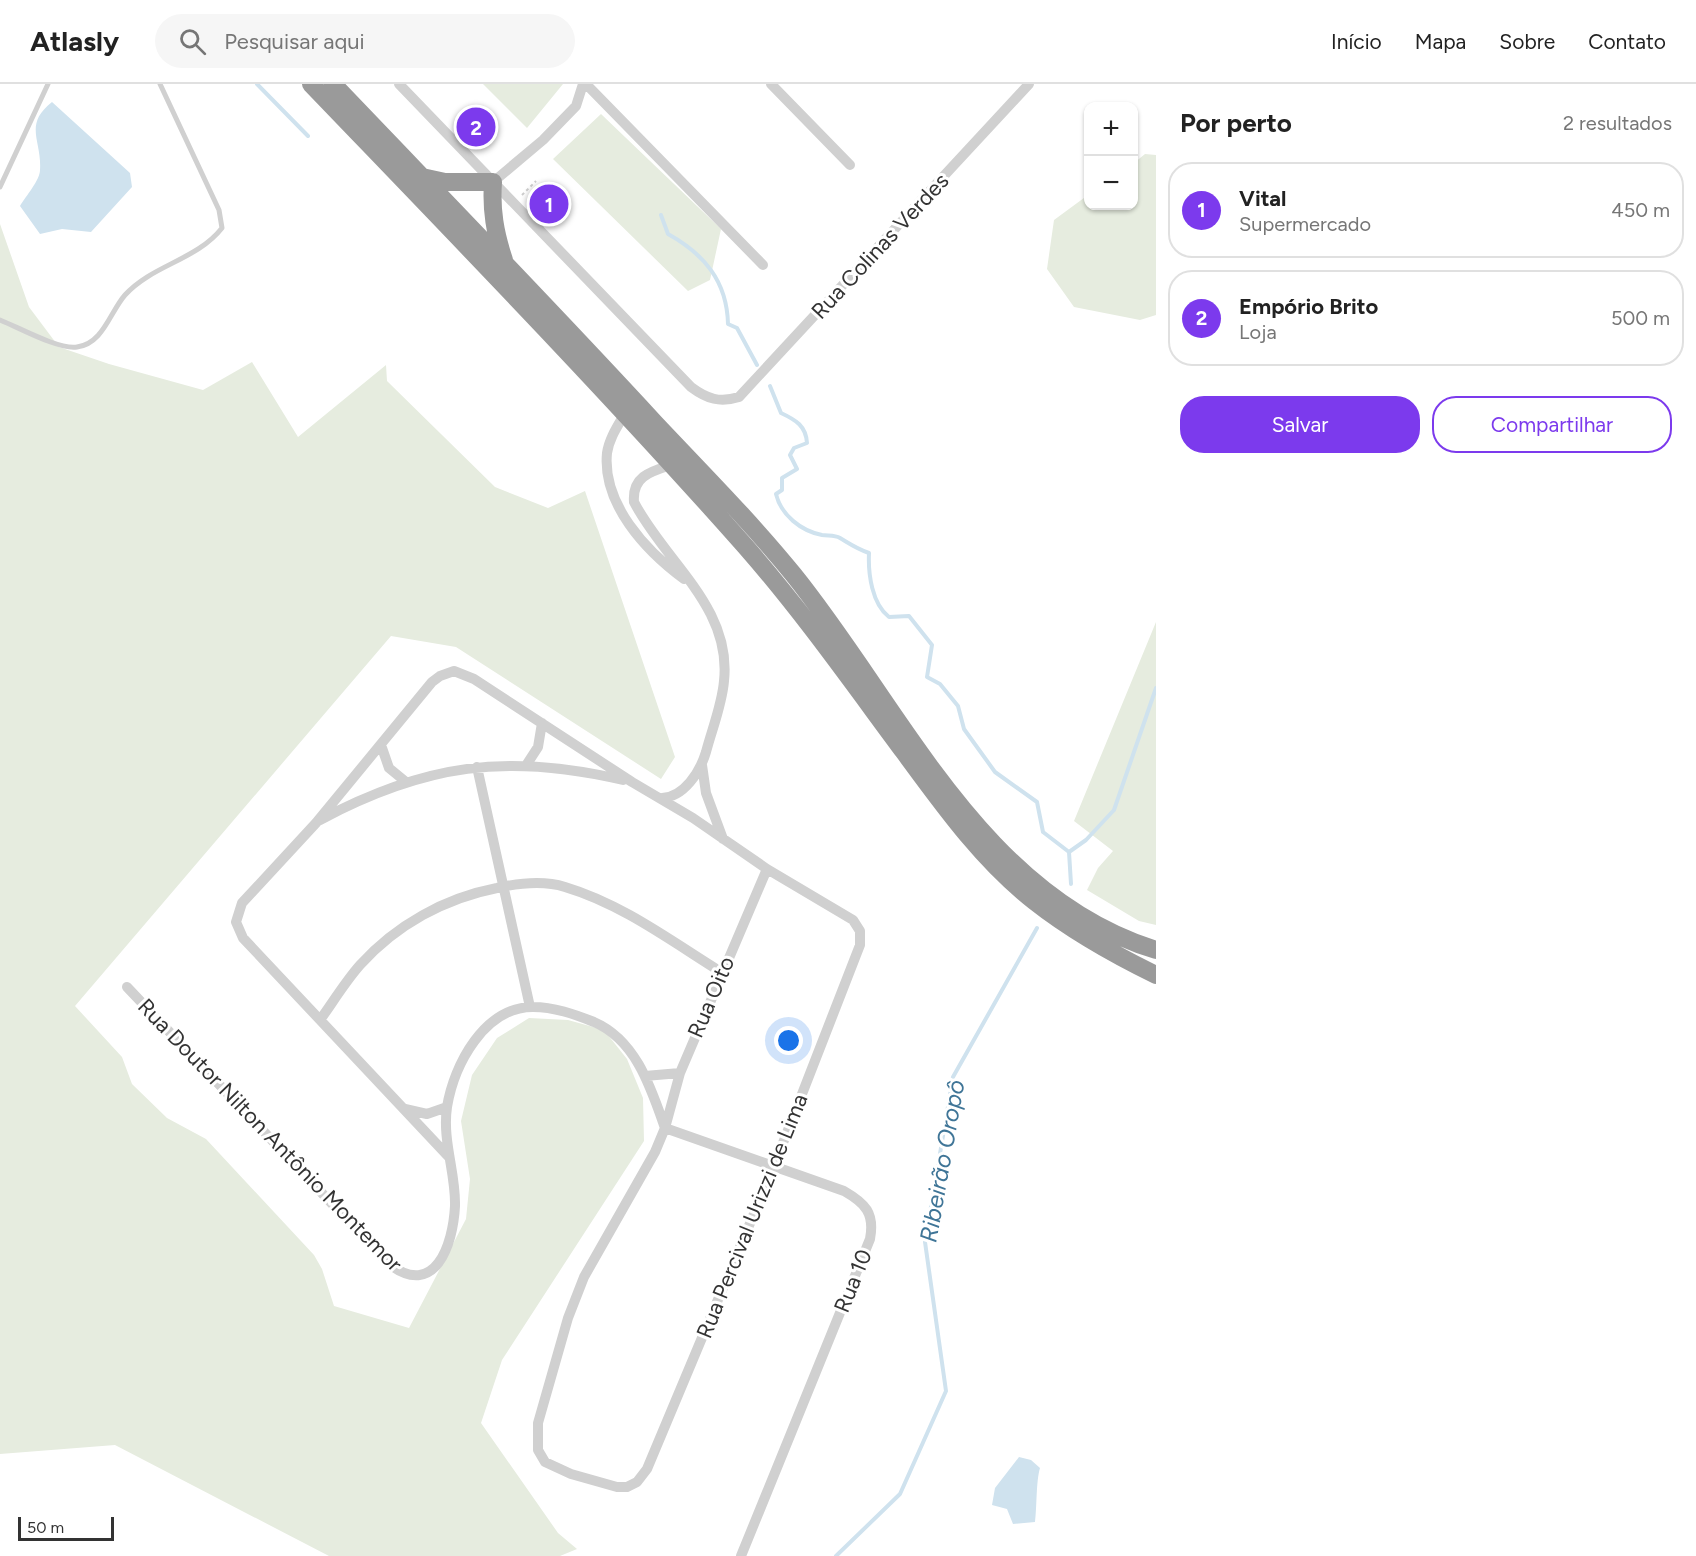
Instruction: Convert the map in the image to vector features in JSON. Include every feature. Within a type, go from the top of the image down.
[{"type":"highway","points":[[311,84],[671,465],[776,583],[953,819],[993,863],[1032,899],[1069,927],[1156,975]]},
{"type":"highway","points":[[333,84],[616,381],[794,575],[895,718],[987,837],[1032,881],[1081,917],[1133,943],[1156,950]]},
{"type":"highway","points":[[422,177],[446,182],[493,182],[491,208],[495,232],[505,264]]},
{"type":"street","points":[[399,84],[493,182],[543,140],[576,106],[584,84],[763,265]]},
{"type":"street","points":[[771,84],[850,165]]},
{"type":"street","name":"Rua Colinas Verdes","points":[[493,182],[691,387],[715,400],[726,401],[739,397],[1029,84]]},
{"type":"street","points":[[624,415],[610,441],[607,454],[608,474],[617,501],[642,542],[662,563],[694,586]]},
{"type":"street","points":[[671,465],[641,477],[635,484],[634,502],[709,607],[725,662],[722,697],[702,765],[706,793],[723,839]]},
{"type":"street","points":[[448,1156],[243,938],[236,922],[242,903],[316,823],[432,682],[454,671],[474,679],[632,782],[661,798],[767,869]]},
{"type":"street","points":[[527,765],[538,747],[542,723]]},
{"type":"street","points":[[381,744],[389,768],[406,782]]},
{"type":"street","points":[[316,823],[358,800],[406,782],[477,767],[527,765],[584,771],[632,782]]},
{"type":"street","points":[[661,798],[676,795],[702,765]]},
{"type":"street","points":[[477,767],[530,1007]]},
{"type":"street","name":"Rua Percival Urizzi de Lima","points":[[665,1128],[638,1184],[584,1277],[568,1318],[537,1430],[538,1450],[545,1462],[571,1474],[616,1487],[627,1487],[637,1482],[647,1468],[774,1166],[860,945],[860,931],[857,925],[835,909],[767,869]]},
{"type":"street","name":"Rua Oito","points":[[665,1128],[680,1073],[721,972],[767,869]]},
{"type":"street","points":[[320,1020],[360,966],[382,943],[409,923],[441,905],[474,892],[532,882],[586,895],[614,906],[721,972]]},
{"type":"street","name":"Rua Doutor Nilton Antônio Montemor","points":[[127,987],[389,1264],[402,1275],[413,1278],[423,1276],[440,1260],[447,1245],[455,1203],[448,1156],[447,1107],[461,1062],[477,1037],[511,1011],[530,1007],[554,1008],[607,1028],[625,1044],[645,1076],[665,1128]]},
{"type":"street","points":[[645,1076],[680,1073]]},
{"type":"street","points":[[405,1109],[427,1114],[447,1107]]},
{"type":"street","name":"Rua 10","points":[[665,1128],[844,1191],[866,1206],[872,1226],[870,1239],[741,1556]]},
{"type":"lane","points":[[0,187],[48,84]]},
{"type":"lane","points":[[0,320],[75,348],[89,345],[112,317],[124,296],[145,279],[210,244],[222,228],[219,210],[160,84]]},
{"type":"path","points":[[524,193],[536,181]]},
{"type":"shaded area","points":[[483,84],[563,84],[527,128]]},
{"type":"shaded area","points":[[601,114],[721,229],[710,280],[688,291],[553,159]]},
{"type":"shaded area","points":[[1145,154],[1156,155],[1156,315],[1140,320],[1074,307],[1047,269],[1054,220],[1084,198],[1084,210],[1138,210],[1138,160]]},
{"type":"shaded area","points":[[0,224],[29,307],[59,347],[109,364],[203,390],[252,362],[298,437],[386,365],[387,381],[495,487],[548,508],[585,491],[675,757],[661,779],[456,647],[391,636],[75,1006],[122,1057],[132,1084],[167,1118],[206,1139],[314,1255],[322,1269],[334,1306],[409,1328],[466,1219],[470,1179],[461,1121],[472,1075],[497,1038],[529,1018],[568,1020],[604,1030],[627,1059],[643,1098],[644,1141],[502,1360],[481,1423],[558,1533],[577,1549],[560,1556],[329,1556],[115,1445],[0,1454]]},
{"type":"shaded area","points":[[1156,622],[1156,925],[1139,921],[1087,890],[1098,868],[1113,851],[1074,821]]},
{"type":"water","points":[[52,102],[130,173],[132,187],[91,232],[62,229],[40,234],[20,206],[39,174],[40,159],[36,126],[43,110]]},
{"type":"water","points":[[1019,1457],[1031,1460],[1040,1468],[1035,1522],[1013,1524],[1007,1509],[992,1505],[995,1488]]},
{"type":"waterway","points":[[257,84],[308,136]]},
{"type":"waterway","points":[[661,215],[668,234],[692,250],[711,270],[723,295],[728,324],[737,328],[757,365]]},
{"type":"waterway","points":[[770,386],[781,413],[799,424],[805,432],[807,443],[794,448],[790,455],[797,469],[782,478],[782,490],[776,494],[782,509],[793,521],[807,530],[838,537],[869,553],[872,588],[883,611],[889,617],[909,616],[932,645],[927,677],[940,684],[958,706],[964,729],[995,772],[1037,802],[1043,832],[1069,852]]},
{"type":"waterway","name":"Ribeirão Oropô","points":[[1071,884],[1069,852],[1086,840],[1114,810],[1156,688]]},
{"type":"waterway","name":"Ribeirão Oropô","points":[[836,1556],[900,1494],[946,1391],[925,1242],[953,1077],[1037,928]]},
{"type":"place","name":"Empório Brito","points":[[476,127]]},
{"type":"place","name":"Vital","points":[[549,204]]}]
